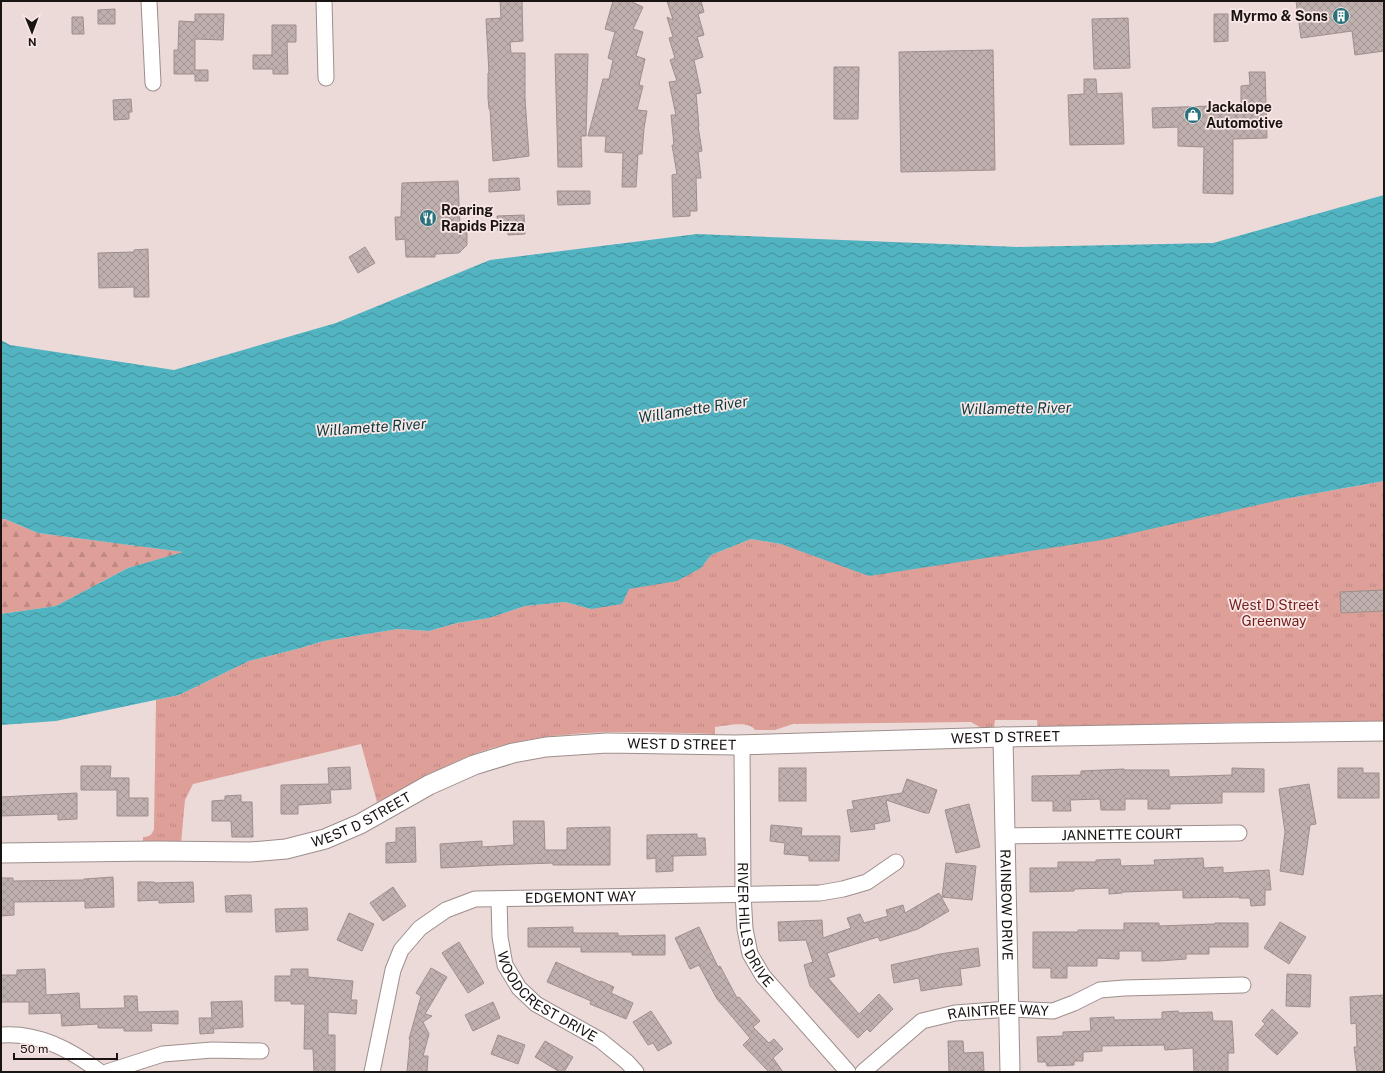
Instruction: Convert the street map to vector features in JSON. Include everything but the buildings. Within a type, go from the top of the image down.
[{"type":"street","points":[[149,1],[153,83]]},
{"type":"street","points":[[324,1],[326,78]]},
{"type":"street","name":"WEST D STREET","points":[[1,853],[154,851],[250,852],[286,849],[326,839],[360,824],[429,785],[474,765],[513,753],[546,747],[607,743],[742,745],[1003,737],[1234,732],[1384,731]]},
{"type":"street","name":"RAINBOW DRIVE","points":[[1003,737],[1010,1072]]},
{"type":"street","name":"RIVER HILLS DRIVE","points":[[742,745],[743,894],[745,928],[750,954],[763,976],[848,1072]]},
{"type":"street","name":"JANNETTE COURT","points":[[1005,836],[1240,833]]},
{"type":"street","name":"EDGEMONT WAY","points":[[372,1072],[393,970],[401,950],[420,928],[446,910],[475,900],[820,893],[843,889],[867,882],[896,862]]},
{"type":"street","name":"WOODCREST DRIVE","points":[[499,899],[500,937],[505,965],[519,988],[536,1004],[600,1040],[627,1062],[636,1072]]},
{"type":"street","name":"RAINTREE WAY","points":[[863,1072],[922,1021],[955,1014],[1009,1009],[1053,1011],[1074,1003],[1100,990],[1243,985]]},
{"type":"street","points":[[1,1035],[11,1034],[38,1039],[61,1047],[84,1060],[100,1072]]},
{"type":"street","points":[[107,1072],[163,1054],[212,1050],[261,1051]]},
{"type":"green space","name":"West D Street Greenway","points":[[1384,481],[1384,721],[1210,723],[1158,727],[1038,731],[1037,720],[995,720],[994,728],[983,729],[971,722],[793,724],[775,730],[755,730],[748,725],[736,724],[715,727],[715,734],[623,732],[562,735],[531,739],[472,755],[435,771],[377,802],[361,744],[193,784],[185,800],[181,843],[143,843],[143,837],[150,835],[154,829],[156,700],[179,695],[249,661],[324,641],[398,629],[429,631],[457,623],[489,618],[525,606],[565,602],[591,609],[628,589],[701,568],[711,555],[751,539],[781,544],[1284,499]]},
{"type":"green space","points":[[1,519],[5,519],[38,533],[184,552],[128,568],[56,606],[1,614]]},
{"type":"water","name":"Willamette River","points":[[1384,195],[1384,481],[1284,499],[1102,540],[869,576],[781,544],[751,539],[711,555],[701,568],[677,581],[629,589],[622,604],[591,609],[565,602],[525,606],[489,618],[457,623],[429,631],[398,629],[324,641],[249,661],[179,695],[56,721],[1,725],[1,614],[56,606],[128,568],[183,552],[38,533],[5,519],[1,519],[1,340],[10,345],[174,370],[336,323],[490,260],[697,234],[1018,247],[1213,243]]},
{"type":"place","name":"Myrmo & Sons","points":[[1341,16]]},
{"type":"place","name":"Jackalope Automotive","points":[[1193,115]]},
{"type":"place","name":"Roaring Rapids Pizza","points":[[428,218]]}]
